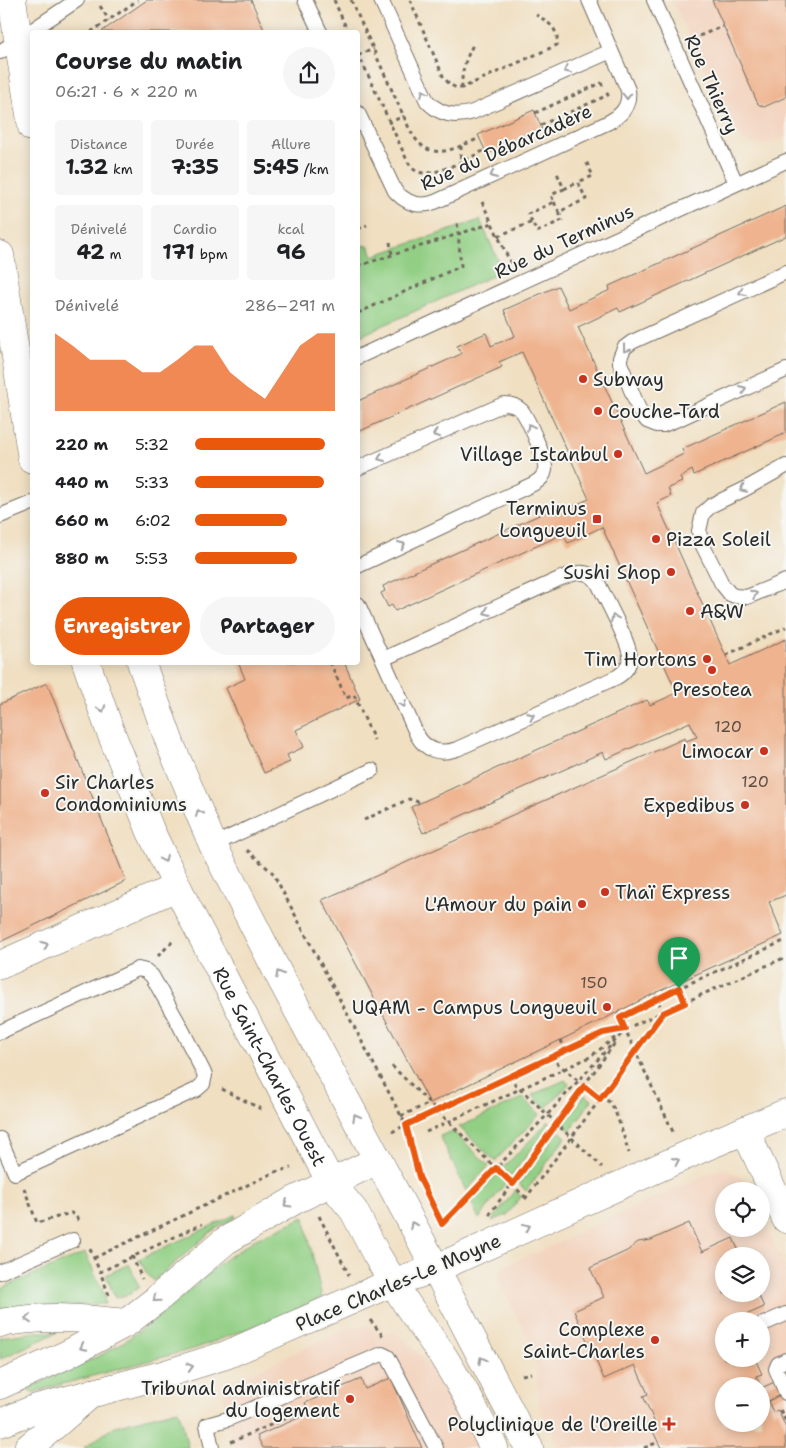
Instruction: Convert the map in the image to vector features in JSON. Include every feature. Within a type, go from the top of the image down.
[{"type":"main road","points":[[12,0],[9,45],[30,121]]},
{"type":"main road","points":[[0,255],[30,446]]},
{"type":"main road","name":"Rue Saint-Charles Ouest","points":[[87,665],[121,760],[151,832],[331,1183],[354,1211],[393,1282],[467,1396],[494,1448]]},
{"type":"main road","points":[[142,665],[171,746],[213,844],[280,977],[529,1448]]},
{"type":"main road","points":[[0,965],[178,887]]},
{"type":"main road","name":"Place Charles-Le Moyne","points":[[0,1423],[37,1408],[176,1371],[226,1355],[393,1282],[435,1269],[786,1113]]},
{"type":"main road","points":[[745,1130],[786,1219]]},
{"type":"main road","points":[[0,1323],[28,1318],[118,1313],[156,1300],[225,1241],[295,1200],[378,1160]]},
{"type":"main road","points":[[0,1386],[66,1355],[118,1313]]},
{"type":"main road","points":[[28,1448],[92,1393]]},
{"type":"lane","points":[[32,30],[77,0]]},
{"type":"lane","points":[[305,0],[319,30]]},
{"type":"lane","points":[[382,0],[427,101],[438,111],[452,116],[462,116],[473,112],[612,50]]},
{"type":"lane","name":"Rue du Débarcadère","points":[[360,117],[394,191],[410,203],[429,204],[618,117],[626,108],[629,96],[612,50],[589,0]]},
{"type":"lane","name":"Rue Thierry","points":[[654,0],[736,183]]},
{"type":"lane","points":[[9,45],[30,31]]},
{"type":"lane","name":"Rue du Terminus","points":[[360,356],[786,161]]},
{"type":"lane","points":[[786,272],[632,342],[624,348],[620,358],[622,369],[640,412],[647,421],[657,425],[663,425],[683,417],[786,370]]},
{"type":"lane","points":[[360,467],[504,404],[514,405],[525,415],[546,467],[542,477],[533,484],[360,565]]},
{"type":"lane","points":[[786,466],[712,505],[703,513],[699,530],[701,542],[722,584],[730,594],[746,597],[786,581]]},
{"type":"lane","points":[[0,516],[30,504]]},
{"type":"lane","points":[[360,608],[420,741],[430,749],[443,752],[457,749],[617,677],[626,670],[630,660],[628,647],[598,583],[591,575],[582,572],[559,579],[383,659]]},
{"type":"lane","points":[[213,844],[372,770]]},
{"type":"lane","points":[[0,1032],[138,969],[152,976],[205,1075],[203,1084],[196,1090],[16,1173],[0,1139]]},
{"type":"lane","points":[[0,1272],[73,1240]]},
{"type":"lane","points":[[770,1321],[786,1314]]},
{"type":"lane","points":[[212,1448],[207,1425],[247,1411],[382,1354],[388,1357],[436,1448]]},
{"type":"lane","points":[[786,1360],[778,1364],[776,1369],[786,1394]]},
{"type":"path","points":[[94,30],[138,0]]},
{"type":"path","points":[[334,0],[347,30]]},
{"type":"path","points":[[351,0],[415,139],[429,150],[448,151],[480,138]]},
{"type":"path","points":[[410,0],[443,76],[455,88],[462,88],[557,45],[558,39],[550,23],[536,15]]},
{"type":"path","points":[[100,6],[109,20]]},
{"type":"path","points":[[690,40],[723,26]]},
{"type":"path","points":[[462,88],[465,60],[474,43]]},
{"type":"path","points":[[360,53],[374,49]]},
{"type":"path","points":[[360,58],[410,166],[419,172],[434,172],[485,150]]},
{"type":"path","points":[[535,113],[602,83],[608,95],[540,125]]},
{"type":"path","points":[[389,122],[404,116]]},
{"type":"path","points":[[461,146],[461,161],[465,171]]},
{"type":"path","points":[[554,202],[528,214],[537,232],[562,220],[551,195],[593,176],[585,159]]},
{"type":"path","points":[[557,173],[564,189]]},
{"type":"path","points":[[559,212],[586,199],[578,182]]},
{"type":"path","points":[[479,196],[512,267]]},
{"type":"path","points":[[360,312],[461,266],[457,221]]},
{"type":"path","points":[[498,236],[532,222]]},
{"type":"path","points":[[360,265],[493,223]]},
{"type":"path","points":[[360,228],[367,225]]},
{"type":"path","points":[[390,242],[392,255]]},
{"type":"path","points":[[726,655],[786,627]]},
{"type":"path","points":[[331,665],[346,698],[354,695],[374,740]]},
{"type":"path","points":[[364,820],[409,799],[422,803]]},
{"type":"path","points":[[244,845],[273,874],[406,1125],[417,1171],[423,1186]]},
{"type":"path","points":[[159,956],[175,939]]},
{"type":"path","points":[[620,1018],[657,998],[786,940]]},
{"type":"path","points":[[387,1135],[436,1110],[603,1033],[625,1029],[786,957]]},
{"type":"path","points":[[733,958],[735,963]]},
{"type":"path","points":[[677,983],[685,1003]]},
{"type":"path","points":[[654,993],[663,1013]]},
{"type":"path","points":[[617,1012],[678,1143]]},
{"type":"path","points":[[520,1205],[663,1013]]},
{"type":"path","points":[[426,1132],[590,1057],[625,1029]]},
{"type":"path","points":[[442,1224],[547,1115],[625,1029]]},
{"type":"path","points":[[484,1222],[625,1029]]},
{"type":"path","points":[[561,1040],[565,1051]]},
{"type":"path","points":[[550,1058],[600,1099],[608,1102],[614,1109],[630,1157]]},
{"type":"path","points":[[392,1066],[516,1187]]},
{"type":"path","points":[[508,1077],[604,1169]]},
{"type":"path","points":[[224,1090],[268,1112]]},
{"type":"path","points":[[401,1116],[430,1103]]},
{"type":"path","points":[[94,1258],[275,1172],[291,1168]]},
{"type":"path","points":[[318,1215],[352,1280]]},
{"type":"path","points":[[438,1216],[447,1231]]},
{"type":"path","points":[[118,1313],[100,1272],[210,1220]]},
{"type":"path","points":[[132,1256],[145,1287]]},
{"type":"path","points":[[367,1318],[379,1330],[385,1340]]},
{"type":"path","points":[[522,1375],[531,1372]]},
{"type":"path","points":[[233,1442],[308,1409]]},
{"type":"path","points":[[644,1448],[658,1442]]},
{"type":"shaded area","points":[[672,0],[786,0],[786,137],[764,145],[749,143],[739,136],[729,124]]},
{"type":"shaded area","points":[[725,1168],[743,1179],[745,1182],[715,1182],[715,1237],[770,1237],[770,1235],[786,1271],[786,1448],[561,1448],[540,1409],[532,1345],[499,1280],[500,1273],[504,1267],[719,1169]]},
{"type":"shaded area","points":[[368,1327],[378,1334],[394,1331],[403,1338],[449,1386],[485,1448],[234,1448],[224,1398],[228,1385],[349,1328]]},
{"type":"green space","points":[[480,220],[503,271],[360,336],[360,245],[369,246],[373,256]]},
{"type":"green space","points":[[565,1080],[569,1084],[546,1108],[532,1095]]},
{"type":"green space","points":[[585,1095],[592,1100],[570,1131],[564,1125]]},
{"type":"green space","points":[[523,1098],[540,1114],[495,1161],[459,1127]]},
{"type":"green space","points":[[549,1121],[551,1123],[511,1176],[503,1168]]},
{"type":"green space","points":[[453,1131],[489,1166],[466,1191],[440,1136]]},
{"type":"green space","points":[[559,1131],[566,1137],[526,1191],[519,1184]]},
{"type":"green space","points":[[497,1174],[506,1182],[479,1219],[471,1201]]},
{"type":"green space","points":[[515,1190],[521,1197],[507,1215],[492,1221]]},
{"type":"green space","points":[[235,1215],[236,1218],[213,1230],[154,1281],[147,1274],[139,1259]]},
{"type":"green space","points":[[304,1217],[322,1298],[284,1315],[197,1348],[32,1393],[29,1388],[103,1354],[122,1343],[156,1319],[224,1260],[254,1240]]},
{"type":"green space","points":[[85,1253],[104,1294],[105,1304],[0,1309],[0,1289]]},
{"type":"green space","points":[[129,1264],[139,1287],[130,1294],[115,1298],[106,1275]]},
{"type":"green space","points":[[36,1332],[58,1332],[0,1359],[0,1337]]},
{"type":"green space","points":[[178,1410],[188,1448],[84,1448],[115,1426]]},
{"type":"building","points":[[147,0],[251,0],[264,30],[104,30]]},
{"type":"building","points":[[712,0],[786,0],[786,97],[764,107],[758,104]]},
{"type":"building","points":[[534,110],[542,129],[487,154],[478,135]]},
{"type":"building","points":[[786,206],[786,236],[620,312],[618,308],[578,327],[644,473],[684,454],[682,449],[786,402],[786,433],[694,475],[692,470],[680,477],[682,482],[668,488],[671,496],[657,503],[730,665],[786,639],[786,895],[769,902],[783,935],[655,993],[430,1103],[322,900],[685,738],[686,741],[697,737],[690,722],[606,759],[603,752],[423,833],[411,807],[647,700],[650,705],[677,693],[602,527],[568,543],[563,534],[395,611],[392,605],[388,607],[381,593],[385,591],[383,586],[559,506],[562,511],[589,499],[522,352],[499,362],[502,367],[360,431],[360,400],[461,354],[457,346],[486,333],[491,346],[515,336],[504,310],[558,286],[569,309],[610,290],[609,286]]},
{"type":"building","points":[[239,665],[345,665],[360,699],[296,730],[304,747],[287,755],[290,762],[264,773],[226,688],[245,679]]},
{"type":"building","name":"Sir Charles Condominiums","points":[[47,683],[126,881],[0,942],[0,704]]},
{"type":"building","name":"Complexe Saint-Charles","points":[[689,1223],[702,1252],[733,1238],[737,1247],[715,1247],[715,1302],[762,1302],[764,1307],[753,1312],[715,1312],[715,1367],[759,1367],[762,1374],[756,1377],[715,1377],[715,1432],[770,1432],[770,1405],[773,1412],[778,1410],[786,1428],[786,1448],[661,1448],[650,1425],[655,1423],[643,1396],[648,1394],[635,1365],[604,1379],[574,1311],[604,1297],[590,1268],[627,1251],[638,1242],[651,1240]]},
{"type":"building","name":"Complexe Saint-Charles","points":[[786,1377],[786,1393],[770,1400],[770,1384]]},
{"type":"building","points":[[391,1378],[422,1448],[263,1448],[257,1436],[310,1413],[305,1403],[361,1379],[365,1389]]},
{"type":"place","name":"Subway","points":[[583,379]]},
{"type":"place","name":"Couche-Tard","points":[[598,411]]},
{"type":"place","name":"Village Istanbul","points":[[618,454]]},
{"type":"place","name":"Terminus Longueuil","points":[[597,519]]},
{"type":"place","name":"Pizza Soleil","points":[[656,539]]},
{"type":"place","name":"Sushi Shop","points":[[671,572]]},
{"type":"place","name":"A&W","points":[[690,611]]},
{"type":"place","name":"Tim Hortons","points":[[707,659]]},
{"type":"place","name":"Presotea","points":[[712,670]]},
{"type":"place","name":"Limocar","points":[[764,751]]},
{"type":"place","name":"Sir Charles Condominiums","points":[[45,793]]},
{"type":"place","name":"Expedibus","points":[[745,805]]},
{"type":"place","name":"Thaï Express","points":[[605,892]]},
{"type":"place","name":"L'Amour du pain","points":[[582,904]]},
{"type":"place","name":"UQAM - Campus Longueuil","points":[[607,1007]]},
{"type":"place","name":"Complexe Saint-Charles","points":[[655,1340]]},
{"type":"place","name":"Tribunal administratif du logement","points":[[350,1399]]},
{"type":"place","name":"Polyclinique de l'Oreille","points":[[669,1424]]},
{"type":"route","points":[[679,988],[685,1003],[663,1013],[600,1099],[584,1086],[513,1184],[496,1168],[442,1224],[419,1177],[406,1125],[603,1033],[625,1029],[620,1018],[679,988]]}]
